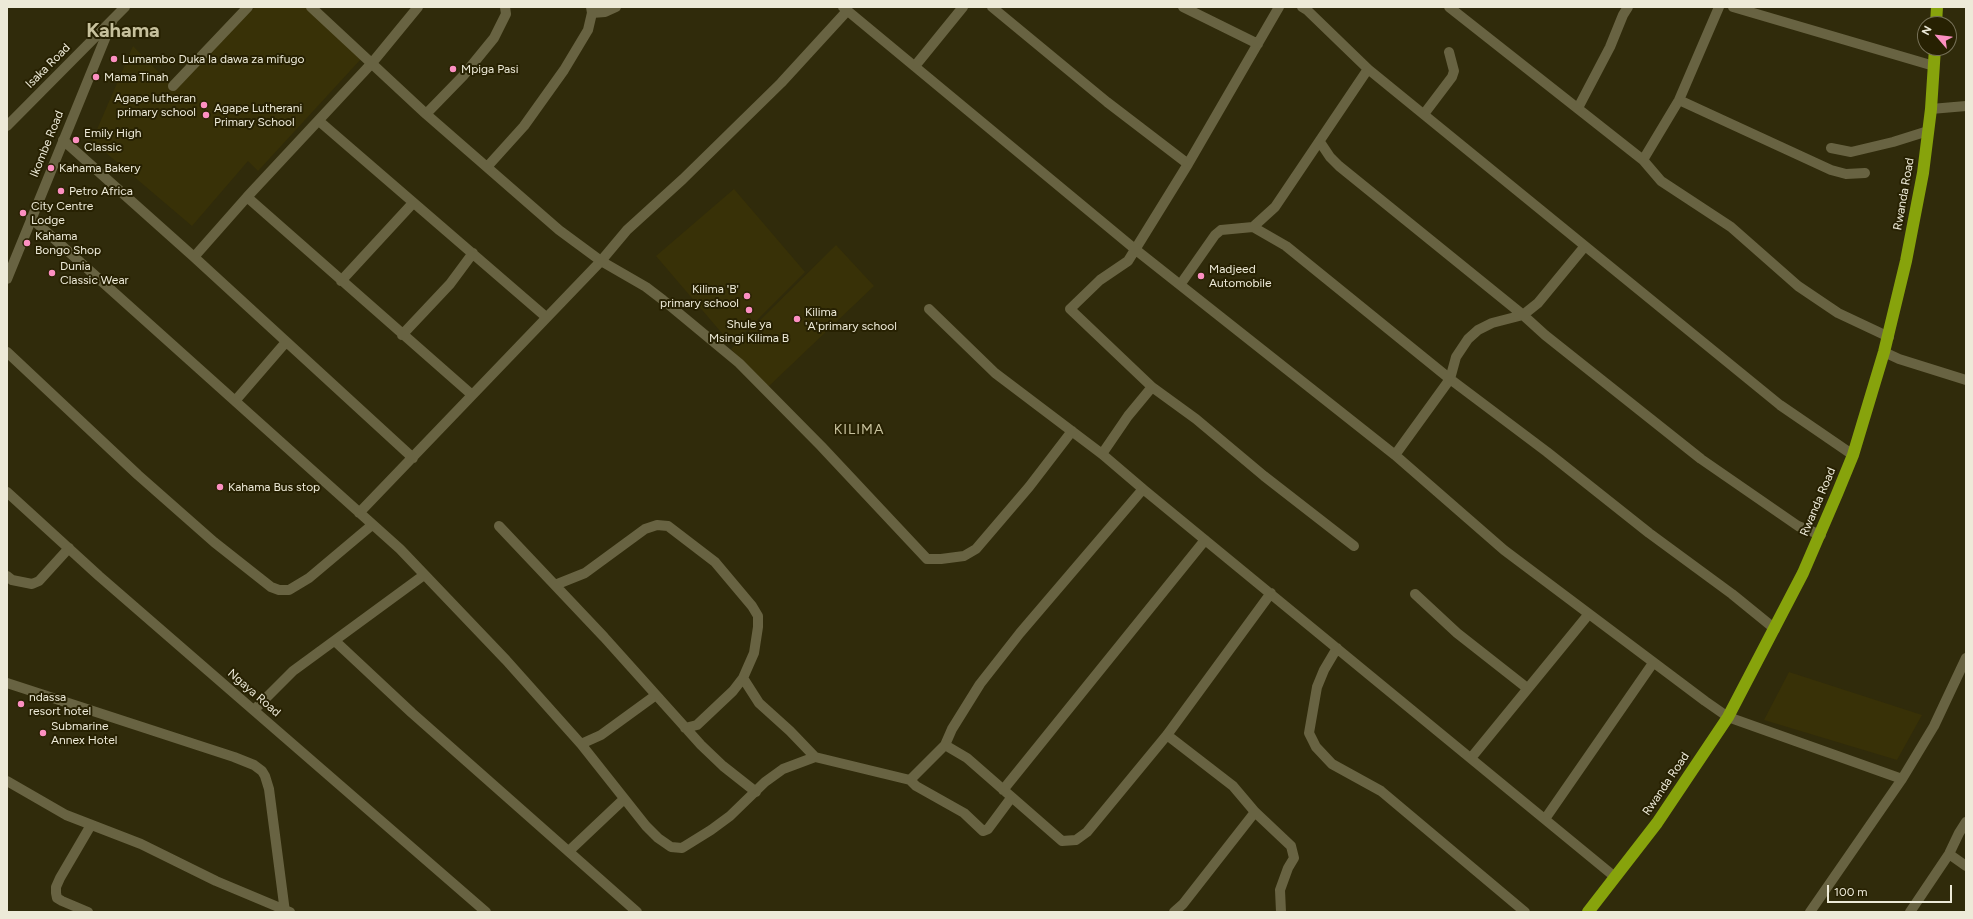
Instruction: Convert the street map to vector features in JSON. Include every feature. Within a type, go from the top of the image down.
[{"type":"highway","name":"Rwanda Road","points":[[1588,912],[1657,823],[1728,717],[1775,629],[1821,535],[1853,455],[1889,336],[1906,261],[1923,173],[1931,109],[1935,56]]},
{"type":"street","points":[[173,86],[248,7]]},
{"type":"street","points":[[311,7],[426,114],[553,226],[601,261],[646,287],[739,363],[927,559],[964,556],[976,548],[1029,487],[1072,431]]},
{"type":"street","points":[[194,257],[247,197],[372,64],[418,7]]},
{"type":"street","points":[[426,114],[463,76],[494,38],[506,14],[505,7]]},
{"type":"street","points":[[487,167],[524,126],[564,70],[588,30],[591,10],[605,12],[616,7]]},
{"type":"street","points":[[915,66],[963,7]]},
{"type":"street","points":[[992,7],[1107,102],[1188,164]]},
{"type":"street","points":[[1183,7],[1258,44]]},
{"type":"street","points":[[1279,7],[1136,250],[1128,261],[1100,280],[1070,309],[1152,387],[1196,419],[1264,476],[1354,546]]},
{"type":"street","points":[[1302,7],[1307,10],[1368,69],[1780,405],[1853,455]]},
{"type":"street","points":[[1449,7],[1643,160],[1662,180],[1730,227],[1798,286],[1838,313],[1889,336]]},
{"type":"street","points":[[1578,108],[1628,7]]},
{"type":"street","points":[[1643,160],[1679,100],[1719,7]]},
{"type":"street","points":[[1733,7],[1934,66]]},
{"type":"street","points":[[359,513],[413,458],[471,394],[601,261],[627,230],[683,179],[781,83],[845,9],[1136,250],[1395,455],[1504,550],[1653,663],[1728,717],[1902,779]]},
{"type":"street","name":"Isaka Road","points":[[7,126],[117,12]]},
{"type":"street","name":"Ikombe Road","points":[[7,279],[117,12]]},
{"type":"street","points":[[1424,114],[1452,77],[1454,71],[1449,52]]},
{"type":"street","points":[[1180,285],[1215,234],[1221,230],[1252,226],[1275,207],[1368,69]]},
{"type":"street","points":[[1679,100],[1831,170],[1846,174],[1865,173]]},
{"type":"street","points":[[1931,109],[1966,106]]},
{"type":"street","points":[[319,121],[546,317]]},
{"type":"street","points":[[1832,148],[1851,152],[1893,142],[1928,131]]},
{"type":"street","points":[[63,140],[194,257],[413,458]]},
{"type":"street","points":[[1320,142],[1330,158],[1339,166],[1523,315],[1545,335],[1701,459],[1798,526],[1821,535]]},
{"type":"street","points":[[247,197],[471,394]]},
{"type":"street","points":[[341,281],[413,203]]},
{"type":"street","points":[[32,218],[400,549],[506,660],[582,744],[624,800],[658,838],[671,847],[682,848],[730,816],[765,782],[783,769],[815,757]]},
{"type":"street","points":[[1252,226],[1286,246],[1450,379],[1547,452],[1648,533],[1732,594],[1775,629]]},
{"type":"street","points":[[1395,455],[1450,379],[1456,357],[1468,339],[1478,330],[1497,321],[1523,315],[1547,293],[1560,275],[1585,246]]},
{"type":"street","points":[[402,334],[450,284],[473,253]]},
{"type":"street","points":[[929,309],[995,373],[1102,454],[1142,489],[1271,593],[1615,877]]},
{"type":"street","points":[[235,401],[286,342]]},
{"type":"street","points":[[7,352],[138,475],[214,542],[271,587],[279,590],[289,590],[309,578],[372,525]]},
{"type":"street","points":[[1884,352],[1899,359],[1966,380]]},
{"type":"street","points":[[1954,377],[1957,383],[1966,386]]},
{"type":"street","points":[[1102,454],[1128,416],[1152,387]]},
{"type":"street","points":[[910,780],[945,745],[952,729],[980,684],[1020,633],[1142,489]]},
{"type":"street","name":"Ngaya Road","points":[[7,492],[69,548],[486,912]]},
{"type":"street","points":[[554,585],[585,572],[646,529],[657,525],[668,526],[715,562],[752,606],[758,616],[754,653],[743,678],[733,691],[697,725],[685,728]]},
{"type":"street","points":[[499,526],[685,728],[723,766],[756,792]]},
{"type":"street","points":[[1003,790],[1205,540]]},
{"type":"street","points":[[7,576],[12,580],[32,584],[40,581],[69,548]]},
{"type":"street","points":[[254,710],[293,671],[424,575]]},
{"type":"street","points":[[945,745],[967,758],[1062,841],[1076,840],[1086,832],[1167,735],[1271,593]]},
{"type":"street","points":[[1415,594],[1457,633],[1528,688]]},
{"type":"street","points":[[1471,758],[1588,614]]},
{"type":"street","points":[[335,641],[412,713],[636,912]]},
{"type":"street","points":[[1337,648],[1324,670],[1317,687],[1309,733],[1316,747],[1332,764],[1381,791],[1525,912]]},
{"type":"street","points":[[1545,819],[1653,663]]},
{"type":"street","points":[[1810,912],[1902,779],[1934,726],[1965,665]]},
{"type":"street","points":[[743,678],[759,703],[790,731],[815,757],[910,780],[916,786],[964,813],[983,830],[988,829],[1011,798]]},
{"type":"street","points":[[7,682],[234,757],[254,765],[262,771],[269,789],[287,911]]},
{"type":"street","points":[[582,744],[601,735],[656,695]]},
{"type":"street","points":[[1167,735],[1233,786],[1255,812],[1291,846],[1294,858],[1288,868],[1280,890],[1281,912]]},
{"type":"street","points":[[7,781],[66,815],[141,844],[216,881],[287,911]]},
{"type":"street","points":[[569,851],[624,800]]},
{"type":"street","points":[[1174,912],[1183,904],[1255,812]]},
{"type":"street","points":[[1910,912],[1949,854],[1958,833],[1966,822]]},
{"type":"street","points":[[88,912],[57,898],[56,887],[91,825]]},
{"type":"street","points":[[1949,854],[1966,866]]},
{"type":"shaded area","name":"Agape Lutherani Primary School","points":[[255,7],[308,7],[361,59],[258,171],[248,161],[192,226],[92,141],[133,46],[175,89]]},
{"type":"shaded area","name":"Kilima 'B' primary school","points":[[734,189],[805,272],[732,345],[656,256]]},
{"type":"shaded area","points":[[836,245],[874,286],[768,387],[731,349]]},
{"type":"shaded area","points":[[1789,672],[1922,715],[1897,760],[1764,720]]},
{"type":"place","name":"Lumambo Duka la dawa za mifugo","points":[[114,59]]},
{"type":"place","name":"Mpiga Pasi","points":[[453,69]]},
{"type":"place","name":"Mama Tinah","points":[[96,77]]},
{"type":"place","name":"Agape lutheran primary school","points":[[204,105]]},
{"type":"place","name":"Agape Lutherani Primary School","points":[[206,115]]},
{"type":"place","name":"Emily High Classic","points":[[76,140]]},
{"type":"place","name":"Kahama Bakery","points":[[51,168]]},
{"type":"place","name":"Petro Africa","points":[[61,191]]},
{"type":"place","name":"City Centre Lodge","points":[[23,213]]},
{"type":"place","name":"Kahama Bongo Shop","points":[[27,243]]},
{"type":"place","name":"Dunia Classic Wear","points":[[52,273]]},
{"type":"place","name":"Madjeed Automobile","points":[[1201,276]]},
{"type":"place","name":"Kilima 'B' primary school","points":[[747,296]]},
{"type":"place","name":"Shule ya Msingi Kilima B","points":[[749,310]]},
{"type":"place","name":"Kilima 'A'primary school","points":[[797,319]]},
{"type":"place","name":"Kahama Bus stop","points":[[220,487]]},
{"type":"place","name":"ndassa resort hotel","points":[[21,704]]},
{"type":"place","name":"Submarine Annex Hotel","points":[[43,733]]},
{"type":"district","name":"Kahama","points":[[123,31]]},
{"type":"district","name":"KILIMA","points":[[859,430]]}]
